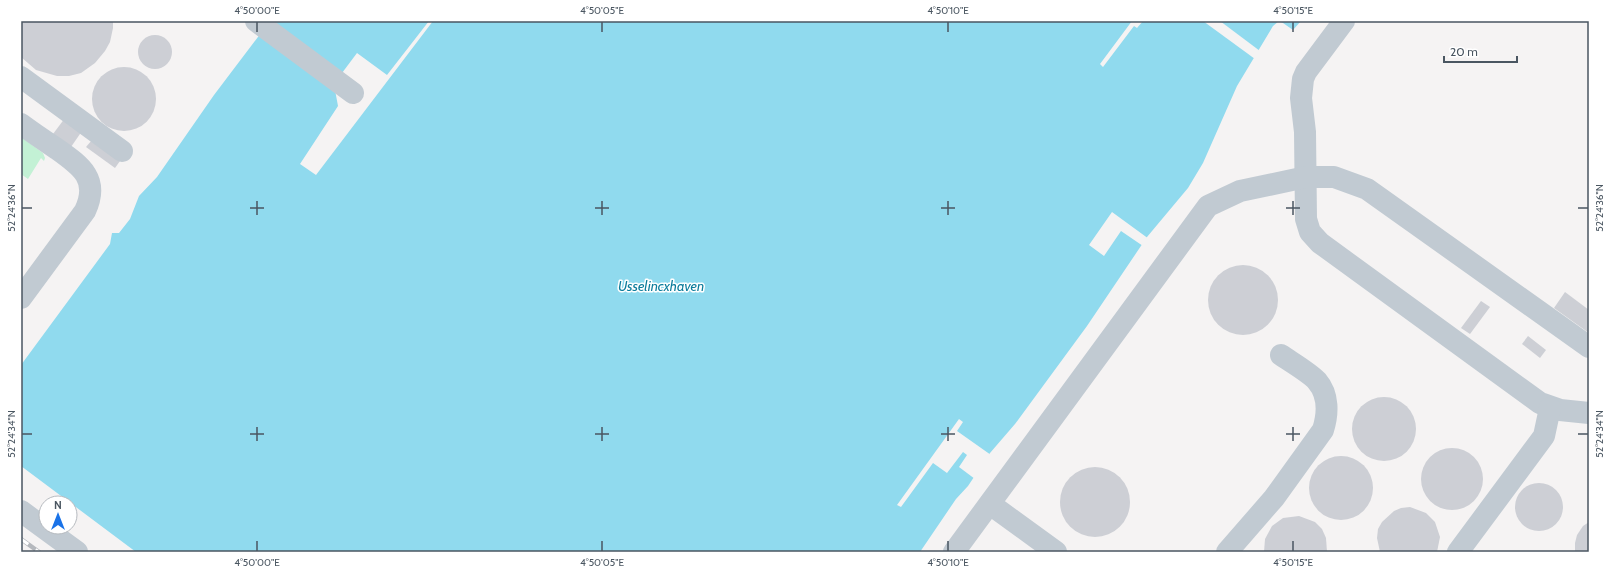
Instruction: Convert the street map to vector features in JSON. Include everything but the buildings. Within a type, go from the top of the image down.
[{"type":"lane","points":[[256,21],[353,93]]},
{"type":"lane","points":[[1344,21],[1306,72],[1303,79],[1301,98],[1305,132],[1306,219],[1310,232],[1314,238],[1535,399],[1550,408],[1589,413]]},
{"type":"lane","points":[[21,77],[122,151]]},
{"type":"lane","points":[[21,124],[82,168],[90,182],[91,192],[90,202],[85,211],[21,298]]},
{"type":"lane","points":[[954,552],[1208,206],[1240,191],[1306,177],[1334,177],[1368,189],[1589,347]]},
{"type":"lane","points":[[1227,552],[1274,498],[1323,430],[1326,422],[1327,404],[1324,392],[1317,381],[1281,356]]},
{"type":"lane","points":[[1458,552],[1544,436],[1550,408]]},
{"type":"lane","points":[[990,504],[1056,552]]},
{"type":"lane","points":[[21,511],[77,552]]},
{"type":"green space","points":[[21,137],[43,153],[45,158],[44,161],[41,158],[28,179],[21,174]]},
{"type":"water","name":"Usselincxhaven","points":[[270,21],[1279,21],[1273,26],[1237,86],[1203,163],[1188,188],[1147,237],[1087,326],[1015,424],[990,453],[968,486],[956,499],[920,552],[136,552],[78,509],[78,495],[60,495],[21,466],[21,365],[110,244],[112,233],[119,233],[130,219],[139,196],[157,177],[214,95]]},
{"type":"water","points":[[1279,21],[1301,21],[1293,30]]},
{"type":"pier","points":[[429,21],[433,21],[316,175],[300,164],[338,106],[335,90],[342,73],[357,53],[387,75]]},
{"type":"pier","points":[[1132,21],[1143,21],[1137,28],[1134,26],[1103,67],[1100,64]]},
{"type":"pier","points":[[1203,21],[1220,21],[1260,51],[1255,59]]},
{"type":"pier","points":[[1112,212],[1149,239],[1143,246],[1121,231],[1104,256],[1089,245]]},
{"type":"pier","points":[[959,419],[963,422],[957,431],[991,455],[975,479],[959,467],[967,455],[963,452],[947,473],[933,463],[901,507],[897,505]]},
{"type":"railway","points":[[21,539],[39,552]]}]
